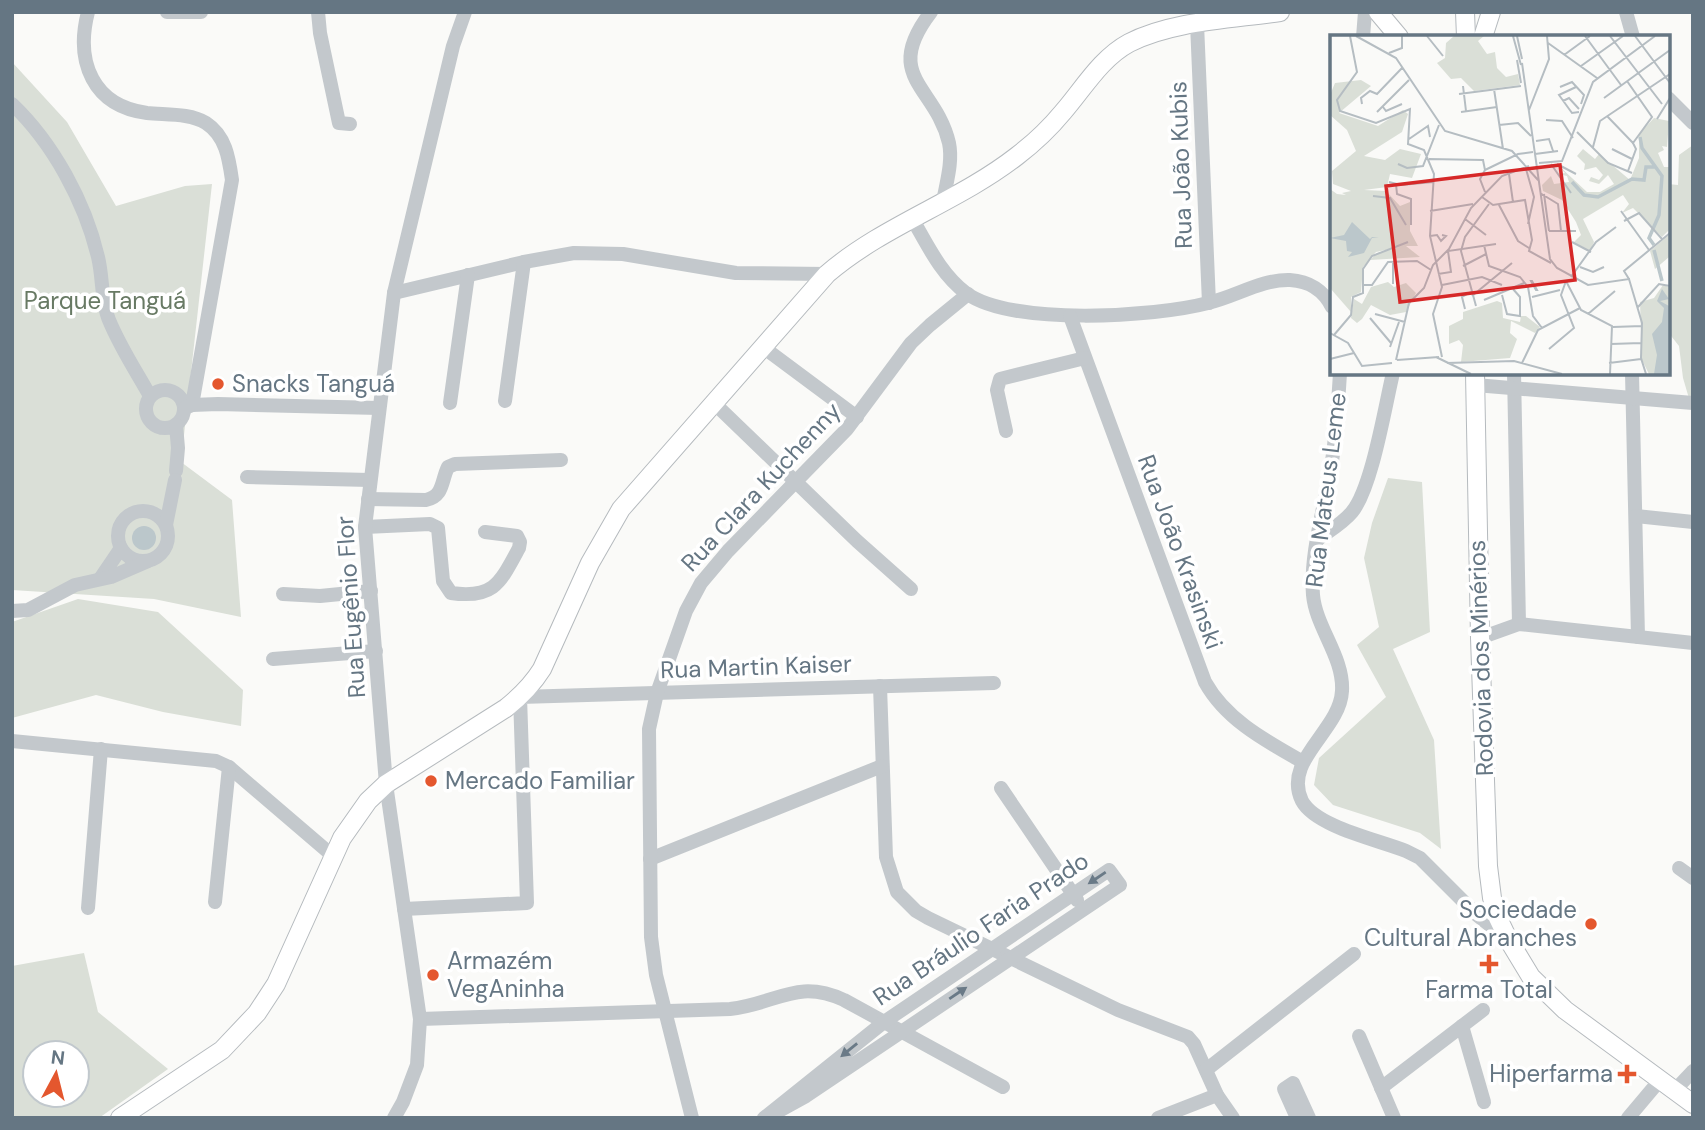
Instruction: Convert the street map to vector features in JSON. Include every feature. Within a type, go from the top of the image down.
[{"type":"main road","points":[[120,1118],[209,1059],[236,1037],[252,1019],[279,978],[333,856],[354,818],[386,784],[520,697],[542,669],[590,563],[611,524],[627,502],[827,274],[853,253],[996,171],[1035,141],[1115,52],[1142,37],[1197,24],[1280,12]]},
{"type":"main road","points":[[1378,12],[1393,25]]},
{"type":"main road","points":[[1465,12],[1466,35]]},
{"type":"main road","points":[[1484,35],[1491,12]]},
{"type":"main road","name":"Rodovia dos Minérios","points":[[1475,379],[1479,638],[1489,881],[1498,918],[1508,939]]},
{"type":"main road","points":[[1508,939],[1531,977],[1546,994],[1693,1104]]},
{"type":"street","points":[[88,12],[83,34],[86,65],[97,89],[116,104],[144,113],[192,118],[206,123],[216,131],[228,150],[232,180],[188,407],[176,425],[159,427],[150,421],[146,405],[150,396],[162,390],[172,391],[188,407]]},
{"type":"street","points":[[167,12],[201,12]]},
{"type":"street","points":[[318,12],[339,123],[350,124]]},
{"type":"street","name":"Rua Eugênio Flor","points":[[394,1118],[404,1102],[417,1065],[420,1019],[386,784],[365,527],[394,293],[453,46],[464,12]]},
{"type":"street","points":[[931,12],[912,44],[910,68],[919,88],[940,120],[948,143],[950,163],[943,202]]},
{"type":"street","points":[[1363,35],[1365,12]]},
{"type":"street","points":[[1626,12],[1632,35]]},
{"type":"street","name":"Rua João Kubis","points":[[1197,24],[1209,303]]},
{"type":"street","points":[[1670,100],[1693,123]]},
{"type":"street","points":[[12,104],[28,119],[73,188],[93,237],[108,318],[150,396]]},
{"type":"street","points":[[913,220],[941,267],[968,294],[1013,309],[1069,316],[1178,309],[1209,303],[1274,281],[1294,280],[1317,289],[1330,305]]},
{"type":"street","points":[[394,293],[524,262],[575,253],[609,253],[736,274],[827,274]]},
{"type":"street","points":[[505,401],[524,262]]},
{"type":"street","points":[[450,403],[468,275]]},
{"type":"street","name":"Rua Clara Kuchenny","points":[[692,1118],[653,957],[649,729],[657,693],[686,611],[701,583],[728,551],[857,417],[911,343],[968,294]]},
{"type":"street","name":"Rua João Krasinski","points":[[1069,316],[1205,682],[1216,699],[1236,720],[1303,762]]},
{"type":"street","points":[[763,347],[857,417]]},
{"type":"street","points":[[1006,431],[997,390],[1000,379],[1085,358]]},
{"type":"street","name":"Rua Mateus Leme","points":[[1303,762],[1332,720],[1342,693],[1340,670],[1321,626],[1313,596],[1318,539],[1334,453],[1340,374]]},
{"type":"street","points":[[1318,539],[1346,518],[1357,504],[1373,457],[1392,374]]},
{"type":"street","points":[[1632,374],[1638,636]]},
{"type":"street","points":[[1475,379],[1514,380],[1633,398],[1693,403]]},
{"type":"street","name":"Rodovia dos Minérios","points":[[1514,380],[1519,624]]},
{"type":"street","points":[[715,404],[911,589]]},
{"type":"street","points":[[188,407],[379,408]]},
{"type":"street","points":[[12,611],[27,610],[75,585],[149,561],[164,551],[168,543],[166,525],[178,448],[176,425]]},
{"type":"street","points":[[368,499],[435,498],[440,494],[448,467],[455,464],[561,460]]},
{"type":"street","points":[[247,477],[370,480]]},
{"type":"street","points":[[149,561],[132,559],[121,548],[118,532],[121,523],[135,512],[153,513],[166,525]]},
{"type":"street","points":[[1636,516],[1693,522]]},
{"type":"street","points":[[365,527],[430,524],[438,528],[443,581],[451,593],[467,595],[486,593],[496,586],[519,548],[517,536],[485,532]]},
{"type":"street","points":[[100,579],[121,548]]},
{"type":"street","points":[[283,594],[320,596],[370,591]]},
{"type":"street","points":[[1479,638],[1519,624],[1693,643]]},
{"type":"street","points":[[273,659],[376,650]]},
{"type":"street","name":"Rua Martin Kaiser","points":[[520,697],[994,683]]},
{"type":"street","points":[[880,686],[886,858],[897,892],[916,911],[992,949],[1136,1018],[1188,1037],[1194,1044],[1217,1096],[1233,1118]]},
{"type":"street","points":[[404,909],[527,903],[520,697]]},
{"type":"street","points":[[12,741],[211,759],[229,767],[333,856]]},
{"type":"street","points":[[88,908],[101,749]]},
{"type":"street","points":[[1303,762],[1297,779],[1303,802],[1310,811],[1329,823],[1420,858],[1477,915],[1508,939]]},
{"type":"street","points":[[650,859],[882,766]]},
{"type":"street","points":[[215,902],[229,767]]},
{"type":"street","points":[[1001,788],[1083,909]]},
{"type":"street","points":[[1679,868],[1693,878]]},
{"type":"street","name":"Rua Bráulio Faria Prado","points":[[1109,870],[1120,885],[806,1096],[765,1118],[884,1022],[1109,870]]},
{"type":"street","points":[[1206,1070],[1353,954]]},
{"type":"street","points":[[420,1019],[743,1008],[805,990],[831,994],[1003,1087]]},
{"type":"street","points":[[1381,1088],[1483,1010]]},
{"type":"street","points":[[1462,1026],[1484,1102]]},
{"type":"street","points":[[1359,1036],[1394,1118]]},
{"type":"street","points":[[1628,1118],[1667,1085],[1693,1071]]},
{"type":"street","points":[[1297,1118],[1284,1089],[1293,1083],[1309,1118]]},
{"type":"street","points":[[1158,1118],[1217,1096]]},
{"type":"green space","name":"Parque Tanguá","points":[[12,62],[67,122],[116,206],[185,186],[212,184],[181,462],[232,500],[241,617],[154,599],[12,590]]},
{"type":"green space","points":[[1693,145],[1693,412],[1683,378],[1679,346],[1670,335],[1670,184],[1678,185],[1679,155]]},
{"type":"green space","points":[[1388,478],[1422,482],[1430,632],[1393,649],[1434,740],[1441,849],[1420,833],[1333,805],[1314,785],[1319,758],[1386,697],[1357,645],[1379,627],[1364,558],[1372,523]]},
{"type":"green space","points":[[78,599],[158,612],[243,690],[241,726],[163,712],[96,695],[12,718],[12,622]]},
{"type":"green space","points":[[84,953],[98,1012],[168,1069],[99,1118],[12,1118],[12,966]]},
{"type":"shaded area","points":[[144,526],[155,533],[156,538],[149,549],[144,550],[133,543],[132,538],[139,527]]},
{"type":"place","name":"Snacks Tanguá","points":[[218,384]]},
{"type":"place","name":"Mercado Familiar","points":[[431,781]]},
{"type":"place","name":"Sociedade Cultural Abranches","points":[[1591,924]]},
{"type":"place","name":"Farma Total","points":[[1489,964]]},
{"type":"place","name":"Armazém VegAninha","points":[[433,975]]},
{"type":"place","name":"Hiperfarma","points":[[1627,1074]]}]
